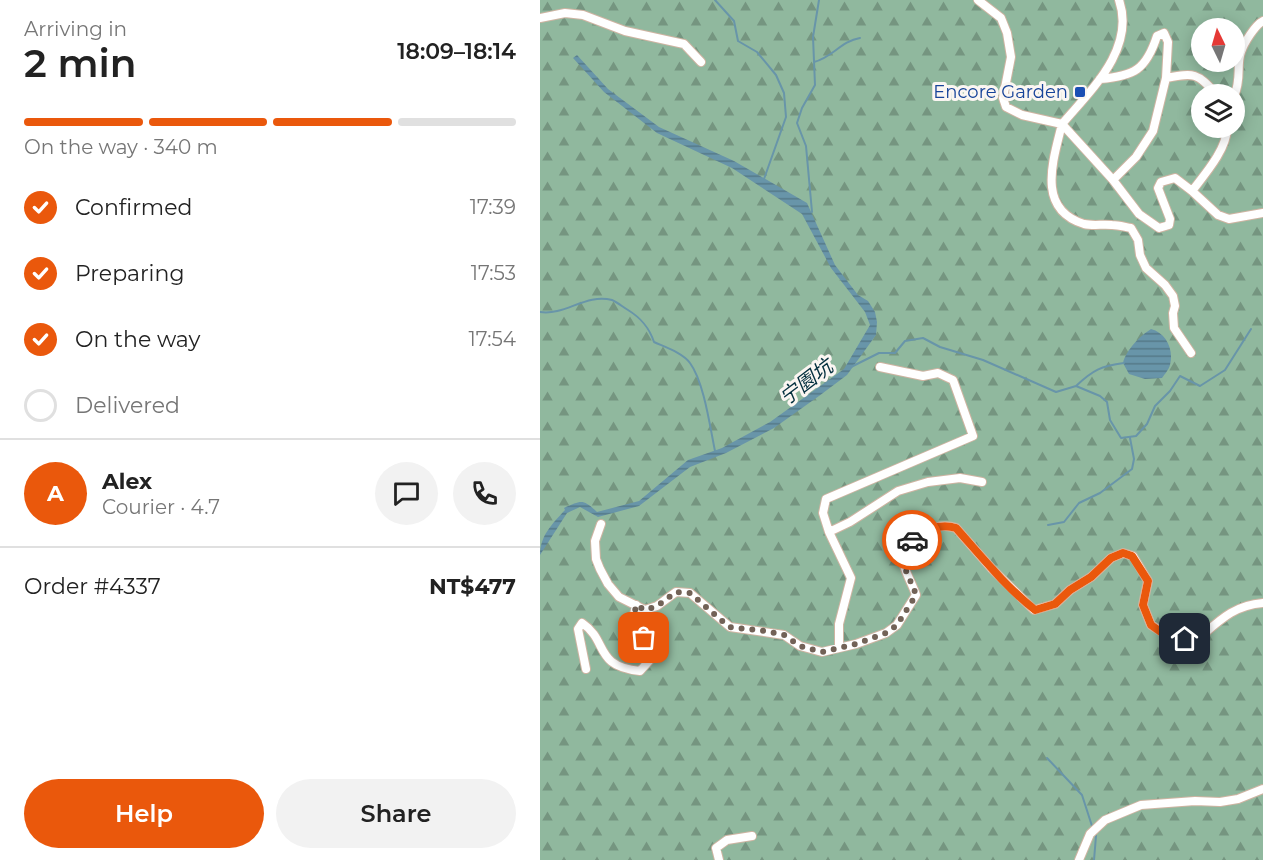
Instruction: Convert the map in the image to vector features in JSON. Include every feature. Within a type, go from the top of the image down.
[{"type":"street","points":[[978,0],[1001,18],[1007,33],[1011,57],[1003,98],[1006,107],[1022,115],[1062,124],[1113,180],[1139,214],[1159,228],[1169,225],[1170,219],[1158,188],[1161,182],[1175,178],[1218,215],[1229,219],[1263,213]]},
{"type":"street","points":[[1119,0],[1122,9],[1122,32],[1119,44],[1100,79],[1062,124],[1050,174],[1058,209],[1069,218],[1087,225],[1131,228],[1138,240],[1140,255],[1146,268],[1165,285],[1173,296],[1174,328],[1191,352]]},
{"type":"street","points":[[540,18],[565,13],[583,15],[625,31],[684,44],[701,62]]},
{"type":"street","points":[[1239,84],[1240,53],[1258,24],[1263,21]]},
{"type":"street","points":[[1100,79],[1126,75],[1140,69],[1147,61],[1157,36],[1164,33],[1168,42],[1166,78],[1153,131],[1136,157],[1113,180]]},
{"type":"street","points":[[1166,78],[1191,74],[1207,84]]},
{"type":"street","points":[[1192,191],[1216,159],[1225,138]]},
{"type":"street","points":[[839,648],[839,624],[850,578],[823,513],[826,499],[973,436],[952,381],[938,373],[923,376],[880,367]]},
{"type":"street","points":[[829,532],[850,522],[898,491],[960,478],[982,482]]},
{"type":"street","points":[[601,524],[595,541],[596,559],[608,584],[619,597],[645,610],[657,606],[676,592],[690,593],[729,627],[784,635],[809,650],[822,652],[872,639],[897,625],[916,595],[903,564],[902,554],[915,536],[942,526],[956,528],[992,569],[1035,610],[1055,604],[1070,590],[1091,577],[1111,558],[1123,553],[1132,556],[1148,581],[1143,605],[1151,625],[1161,632],[1185,639],[1198,639],[1235,609],[1263,603]]},
{"type":"street","points":[[586,669],[578,628],[582,623],[591,629],[608,660],[625,670],[640,671],[650,660],[652,647],[633,624],[636,605]]},
{"type":"street","points":[[1079,860],[1090,834],[1105,820],[1141,805],[1195,801],[1220,802],[1238,799],[1263,789]]},
{"type":"street","points":[[719,860],[716,848],[727,840],[752,836]]},
{"type":"green space","points":[[540,0],[1263,0],[1263,860],[540,860]]},
{"type":"water","points":[[577,55],[608,89],[659,127],[734,161],[807,203],[835,265],[858,295],[868,301],[875,312],[877,322],[876,335],[847,375],[774,428],[726,453],[690,467],[639,506],[598,517],[580,507],[567,513],[540,555],[544,536],[565,510],[564,508],[582,502],[597,512],[639,501],[688,460],[722,448],[770,422],[844,369],[870,325],[865,312],[831,268],[802,214],[732,168],[657,133],[604,92],[573,58]]},
{"type":"water","points":[[1151,329],[1161,334],[1168,342],[1171,359],[1169,368],[1162,378],[1145,379],[1129,374],[1123,363],[1134,344]]},
{"type":"waterway","points":[[715,0],[734,21],[738,41],[757,52],[776,75],[784,93],[786,117],[764,179]]},
{"type":"waterway","name":"宁園坑","points":[[812,212],[806,146],[797,123],[802,108],[815,85],[813,37],[819,0]]},
{"type":"waterway","points":[[814,62],[826,57],[847,42],[860,38]]},
{"type":"waterway","points":[[540,312],[558,311],[593,299],[602,299],[612,300],[637,316],[647,327],[654,342],[683,356],[695,371],[706,405],[715,451]]},
{"type":"waterway","points":[[851,367],[879,353],[895,353],[905,341],[923,338],[940,347],[983,360],[1056,392],[1076,386],[1100,396],[1107,402],[1110,420],[1121,438],[1136,436],[1147,424],[1155,406],[1170,391],[1180,376],[1200,386],[1225,370],[1251,329]]},
{"type":"waterway","points":[[1076,386],[1098,370],[1124,363]]},
{"type":"waterway","points":[[1048,525],[1064,522],[1079,503],[1100,493],[1132,469],[1134,459],[1130,438]]},
{"type":"waterway","points":[[1047,758],[1082,795],[1092,826]]},
{"type":"waterway","points":[[1094,860],[1096,836]]},
{"type":"way so far","points":[[644,638],[633,624],[636,605],[645,610],[657,606],[676,592],[690,593],[729,627],[742,627],[784,635],[809,650],[822,652],[872,639],[897,625],[916,595],[903,564],[902,554],[912,540]]},
{"type":"place","name":"Encore Garden","points":[[1080,92]]},
{"type":"route","points":[[912,540],[927,530],[950,525],[956,528],[992,569],[1035,610],[1055,604],[1070,590],[1091,577],[1111,558],[1123,553],[1132,556],[1148,581],[1143,605],[1151,625],[1161,632],[1185,639]]}]
